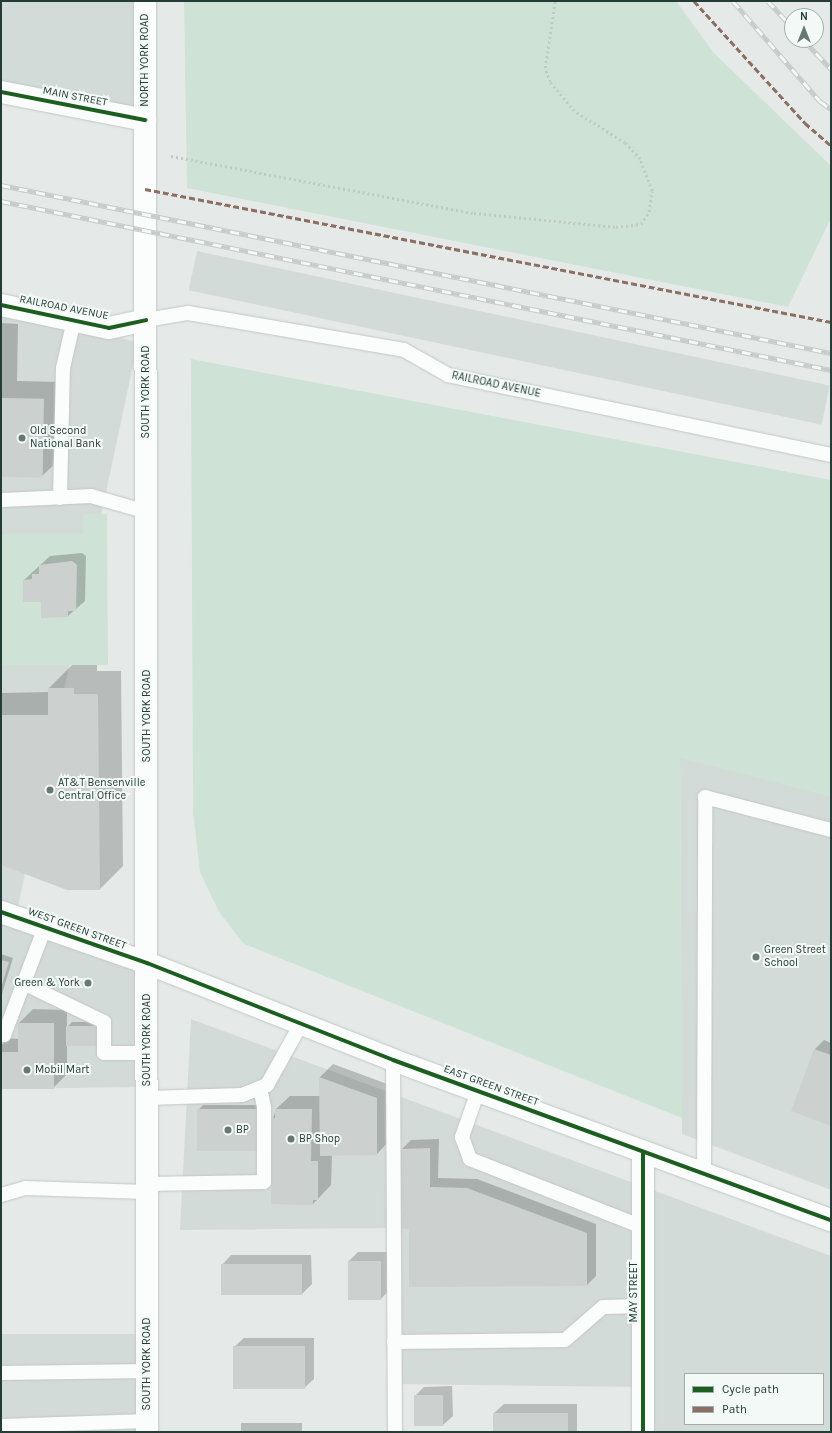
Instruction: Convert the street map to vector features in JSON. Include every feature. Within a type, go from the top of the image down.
[{"type":"street","name":"NORTH YORK ROAD","points":[[145,1],[145,120]]},
{"type":"street","name":"MAIN STREET","points":[[1,92],[145,120]]},
{"type":"street","name":"SOUTH YORK ROAD","points":[[145,120],[147,512],[147,1427]]},
{"type":"street","name":"RAILROAD AVENUE","points":[[1,305],[109,328],[146,320]]},
{"type":"street","name":"WEST GREEN STREET","points":[[1,912],[147,963]]},
{"type":"street","name":"EAST GREEN STREET","points":[[147,963],[393,1060],[704,1175],[831,1220]]},
{"type":"street","name":"MAY STREET","points":[[643,1152],[643,1432]]},
{"type":"lane","name":"RAILROAD AVENUE","points":[[146,320],[188,313],[404,350],[448,375],[831,455]]},
{"type":"lane","points":[[60,498],[63,368],[74,320]]},
{"type":"lane","points":[[1,500],[91,496],[147,512]]},
{"type":"lane","points":[[704,1175],[705,797],[831,830]]},
{"type":"lane","points":[[1,1035],[4,1035],[45,927]]},
{"type":"lane","points":[[23,983],[104,1022],[104,1053],[147,1053]]},
{"type":"lane","points":[[147,1098],[242,1095],[267,1085],[301,1024]]},
{"type":"lane","points":[[393,1060],[395,1432]]},
{"type":"lane","points":[[1,1195],[25,1188],[146,1188],[264,1182],[264,1107],[260,1088]]},
{"type":"lane","points":[[478,1091],[462,1137],[470,1159],[643,1227]]},
{"type":"lane","points":[[394,1342],[565,1340],[603,1307],[643,1306]]},
{"type":"lane","points":[[1,1373],[147,1371]]},
{"type":"lane","points":[[1,1426],[147,1427]]},
{"type":"path","points":[[145,151],[474,213],[616,227],[641,224],[648,212],[652,191],[640,159],[625,143],[574,110],[550,82],[545,68],[555,1]]},
{"type":"shaded area","points":[[1,1],[140,1],[141,113],[1,85]]},
{"type":"shaded area","points":[[197,251],[830,386],[822,425],[189,290]]},
{"type":"shaded area","points":[[1,313],[138,342],[15,920],[1,917]]},
{"type":"shaded area","name":"Green Street School","points":[[680,757],[831,796],[831,1190],[682,1134]]},
{"type":"shaded area","points":[[1,917],[141,967],[140,1087],[1,1089]]},
{"type":"shaded area","points":[[191,1019],[831,1256],[831,1432],[639,1432],[640,1387],[391,1384],[389,1228],[180,1230]]},
{"type":"shaded area","points":[[1,1334],[141,1334],[141,1432],[1,1432]]},
{"type":"green space","points":[[184,1],[676,1],[714,53],[831,166],[831,218],[788,307],[187,188]]},
{"type":"green space","points":[[191,359],[831,480],[831,796],[680,758],[682,1118],[244,944],[219,912],[200,872],[193,812]]},
{"type":"green space","points":[[83,514],[107,514],[108,665],[1,665],[1,534],[83,534]],"holes":[[[39,565],[77,565],[76,611],[68,611],[68,617],[41,618],[41,602],[23,602],[23,580],[32,579],[32,574],[39,574]]]},
{"type":"building","name":"Old Second National Bank","points":[[1,398],[44,399],[43,478],[1,477]]},
{"type":"building","points":[[72,561],[77,565],[76,611],[68,611],[68,617],[41,618],[41,602],[23,602],[23,580],[32,579],[32,574],[39,574],[39,565]]},
{"type":"building","name":"AT&T Bensenville Central Office","points":[[48,688],[74,688],[74,694],[98,694],[100,890],[67,890],[1,865],[1,715],[48,715]]},
{"type":"building","points":[[1,960],[9,962],[1,988]]},
{"type":"building","name":"Mobil Mart","points":[[18,1023],[54,1023],[54,1089],[1,1089],[1,1052],[18,1052]]},
{"type":"building","points":[[66,1026],[97,1026],[97,1046],[66,1046]]},
{"type":"building","points":[[814,1049],[831,1055],[831,1126],[791,1111]]},
{"type":"building","points":[[319,1077],[377,1098],[377,1155],[320,1156]]},
{"type":"building","name":"BP","points":[[197,1109],[260,1109],[260,1151],[197,1151]]},
{"type":"building","name":"BP Shop","points":[[275,1109],[312,1109],[311,1161],[318,1161],[318,1200],[313,1200],[313,1205],[271,1204],[272,1118],[275,1118]]},
{"type":"building","points":[[430,1148],[430,1187],[467,1188],[587,1233],[587,1286],[409,1287],[409,1229],[401,1229],[401,1149]]},
{"type":"building","points":[[348,1261],[381,1261],[381,1300],[348,1300]]},
{"type":"building","points":[[221,1264],[302,1264],[302,1295],[221,1295]]},
{"type":"building","points":[[233,1346],[305,1346],[305,1389],[233,1389]]},
{"type":"building","points":[[414,1395],[443,1395],[443,1426],[414,1426]]},
{"type":"building","points":[[493,1413],[568,1413],[568,1432],[493,1432]]},
{"type":"railway","points":[[733,1],[820,101],[831,109]]},
{"type":"railway","points":[[768,1],[784,18]]},
{"type":"railway","points":[[811,48],[831,69]]},
{"type":"railway","points":[[1,185],[831,353]]},
{"type":"railway","points":[[1,201],[831,370]]},
{"type":"marked path","points":[[694,1],[805,123],[831,146]]},
{"type":"marked path","points":[[145,189],[831,322]]},
{"type":"cycle path","points":[[1,92],[145,120]]},
{"type":"cycle path","points":[[1,305],[109,328],[146,320]]},
{"type":"cycle path","points":[[1,912],[147,963],[393,1060],[831,1220]]},
{"type":"cycle path","points":[[643,1152],[643,1432]]},
{"type":"place","name":"Old Second National Bank","points":[[22,438]]},
{"type":"place","name":"AT&T Bensenville Central Office","points":[[50,790]]},
{"type":"place","name":"Green Street School","points":[[756,957]]},
{"type":"place","name":"Green & York","points":[[88,983]]},
{"type":"place","name":"Mobil Mart","points":[[27,1070]]},
{"type":"place","name":"BP","points":[[228,1130]]},
{"type":"place","name":"BP Shop","points":[[291,1139]]}]
